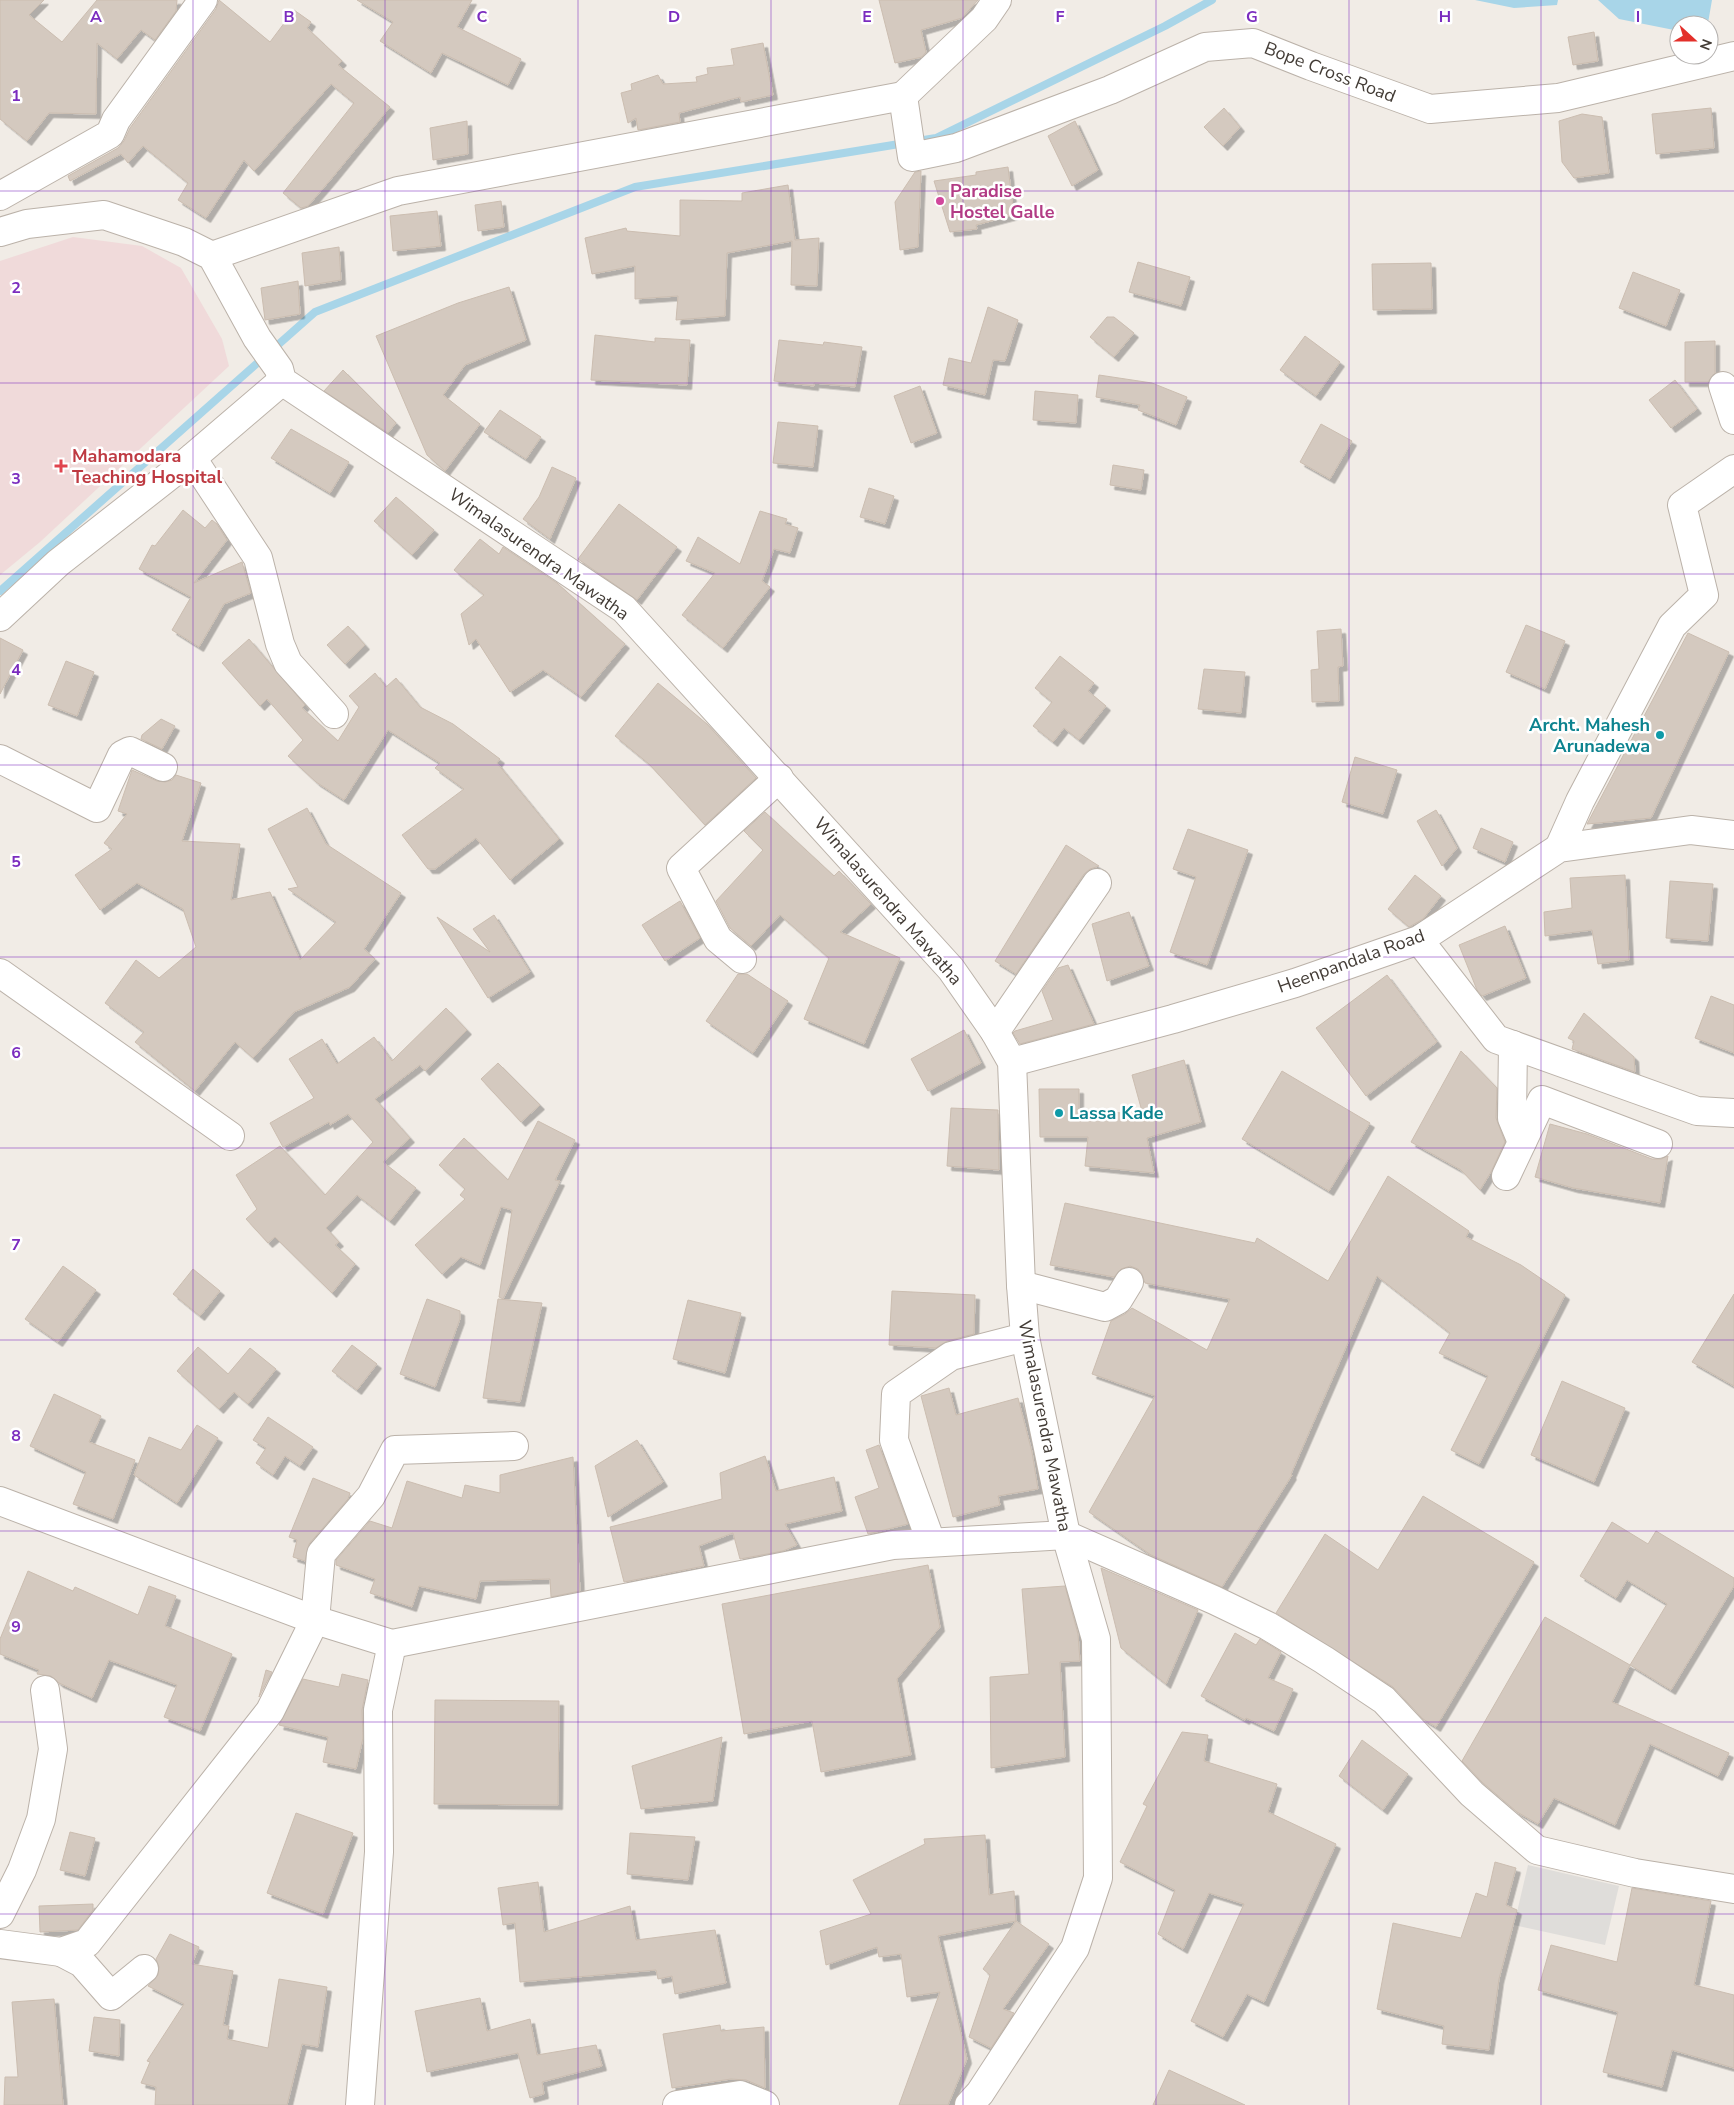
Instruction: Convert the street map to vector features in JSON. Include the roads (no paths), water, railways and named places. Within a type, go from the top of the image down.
[{"type":"street","points":[[0,196],[110,134],[116,120],[203,0]]},
{"type":"street","points":[[0,232],[27,224],[104,215],[184,242],[212,256],[398,191],[903,96],[984,19],[997,0]]},
{"type":"street","name":"Bope Cross Road","points":[[903,96],[912,157],[956,148],[1101,94],[1205,47],[1253,43],[1430,109],[1558,98],[1734,56]]},
{"type":"street","name":"Wimalasurendra Mawatha","points":[[212,256],[257,338],[280,375],[624,608],[951,968],[995,1032],[1012,1062],[1024,1337],[1066,1535],[1096,1639],[1098,1878],[1075,1948],[980,2092],[969,2105]]},
{"type":"street","points":[[0,617],[58,564],[192,458],[280,375]]},
{"type":"street","points":[[1723,386],[1734,420]]},
{"type":"street","points":[[192,458],[258,558],[280,644],[288,663],[334,714]]},
{"type":"street","points":[[1559,848],[1580,801],[1672,626],[1704,595],[1682,505],[1734,469]]},
{"type":"street","points":[[0,759],[97,808],[122,755],[130,751],[163,767]]},
{"type":"street","points":[[742,959],[718,939],[681,868],[779,778]]},
{"type":"street","name":"Heenpandala Road","points":[[1012,1062],[1173,1019],[1295,983],[1419,940],[1559,848],[1691,830],[1734,835]]},
{"type":"street","points":[[995,1032],[1097,882]]},
{"type":"street","points":[[1419,940],[1496,1039],[1697,1110],[1734,1112]]},
{"type":"street","points":[[0,973],[230,1136]]},
{"type":"street","points":[[1513,1045],[1512,1118],[1522,1142]]},
{"type":"street","points":[[1506,1176],[1542,1100],[1658,1144]]},
{"type":"street","points":[[1021,1285],[1105,1308],[1118,1300],[1129,1282]]},
{"type":"street","points":[[931,1542],[894,1440],[896,1394],[951,1356],[1024,1337]]},
{"type":"street","points":[[61,1952],[87,1943],[270,1711],[315,1620],[321,1554],[371,1496],[395,1450],[514,1446]]},
{"type":"street","points":[[0,1501],[315,1620],[392,1644],[894,1545],[1066,1535],[1214,1600],[1268,1626],[1384,1700],[1472,1794],[1537,1850],[1635,1873],[1734,1889]]},
{"type":"street","points":[[360,2105],[379,1852],[378,1710],[392,1644]]},
{"type":"street","points":[[0,1914],[22,1870],[41,1819],[53,1749],[44,1690]]},
{"type":"street","points":[[0,1944],[61,1952],[82,1963],[111,1996],[144,1969]]},
{"type":"street","points":[[677,2105],[740,2094],[766,2105]]},
{"type":"water","points":[[1475,0],[1558,0],[1557,5],[1514,8]]},
{"type":"water","points":[[1598,0],[1712,0],[1709,15],[1669,15],[1669,29],[1619,19]]},
{"type":"waterway","points":[[0,591],[315,312],[635,187],[936,138],[1165,26],[1212,0]]},
{"type":"place","name":"Paradise Hostel Galle","points":[[940,201]]},
{"type":"place","name":"Mahamodara Teaching Hospital","points":[[61,466]]},
{"type":"place","name":"Archt. Mahesh Arunadewa","points":[[1660,735]]},
{"type":"place","name":"Lassa Kade","points":[[1059,1113]]}]
